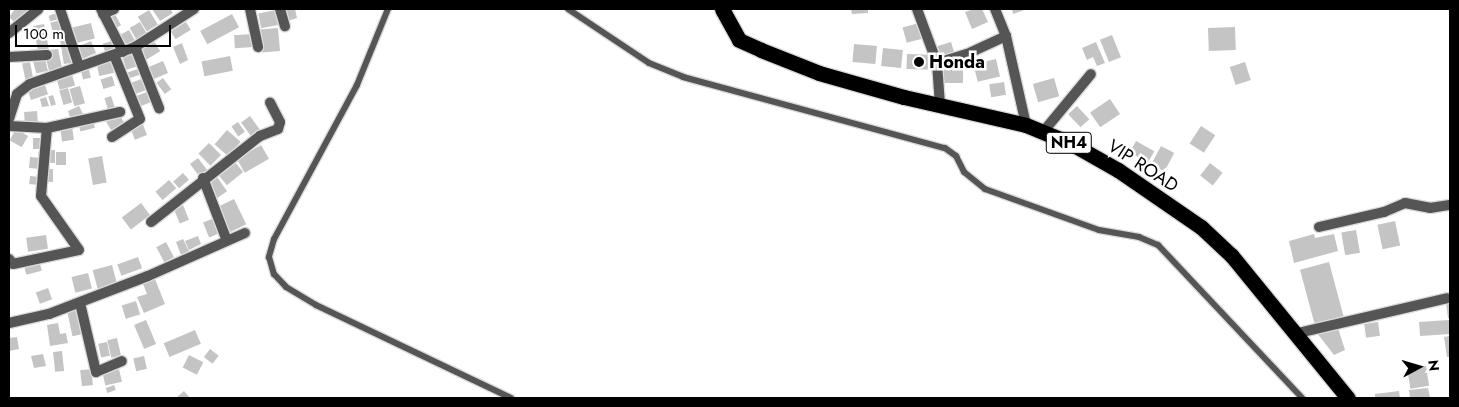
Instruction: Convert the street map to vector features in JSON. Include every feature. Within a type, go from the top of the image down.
[{"type":"highway","name":"VIP ROAD","points":[[722,9],[739,40],[761,50],[820,73],[940,105],[1026,125],[1044,132],[1118,170],[1201,227],[1232,256],[1348,398]]},
{"type":"street","points":[[9,33],[40,9]]},
{"type":"street","points":[[60,9],[79,66]]},
{"type":"street","points":[[112,137],[140,120],[102,12],[114,9]]},
{"type":"street","points":[[9,119],[13,91],[135,47],[194,9]]},
{"type":"street","points":[[250,9],[258,47]]},
{"type":"street","points":[[280,9],[284,26]]},
{"type":"street","points":[[917,9],[937,63],[940,105]]},
{"type":"street","points":[[995,9],[1006,36],[1026,125]]},
{"type":"street","points":[[937,63],[967,54],[1006,36]]},
{"type":"street","points":[[135,47],[159,108]]},
{"type":"street","points":[[9,57],[46,54]]},
{"type":"street","points":[[1044,132],[1090,74]]},
{"type":"street","points":[[151,222],[203,178],[260,136],[278,129],[280,122],[270,102]]},
{"type":"street","points":[[9,126],[48,128],[120,112]]},
{"type":"street","points":[[9,259],[13,264],[79,250],[41,196],[48,128]]},
{"type":"street","points":[[203,178],[227,241]]},
{"type":"street","points":[[1319,227],[1384,212],[1405,203],[1430,208],[1450,205]]},
{"type":"street","points":[[9,324],[49,314],[80,303],[244,233]]},
{"type":"street","points":[[1294,334],[1447,298]]},
{"type":"street","points":[[80,303],[96,372],[122,361]]},
{"type":"lane","points":[[388,9],[356,85],[274,239],[269,257],[274,274],[286,287],[316,305],[511,398]]},
{"type":"lane","points":[[568,9],[649,63],[683,76],[945,148],[956,156],[964,172],[985,189],[1099,230],[1139,237],[1158,244],[1302,398]]},
{"type":"building","points":[[15,9],[33,9],[16,24],[9,17]]},
{"type":"building","points":[[152,9],[170,9],[173,13],[160,21]]},
{"type":"building","points":[[284,9],[295,9],[297,18],[288,21]]},
{"type":"building","points":[[851,9],[868,9],[868,13],[852,14]]},
{"type":"building","points":[[982,9],[988,22],[972,29],[965,12]]},
{"type":"building","points":[[1012,9],[1027,9],[1013,14]]},
{"type":"building","points":[[149,10],[158,25],[147,31],[138,17]]},
{"type":"building","points":[[276,10],[279,25],[261,28],[258,13]]},
{"type":"building","points":[[60,12],[62,18],[50,21],[49,16]]},
{"type":"building","points":[[114,12],[121,25],[114,29],[107,16]]},
{"type":"building","points":[[232,14],[239,27],[207,44],[200,31]]},
{"type":"building","points":[[61,20],[64,31],[53,33],[50,23]]},
{"type":"building","points":[[140,22],[147,34],[137,40],[130,28]]},
{"type":"building","points":[[186,22],[191,30],[176,39],[171,32]]},
{"type":"building","points":[[91,23],[95,39],[75,43],[72,28]]},
{"type":"building","points":[[919,23],[923,38],[907,43],[903,27]]},
{"type":"building","points":[[44,24],[49,49],[38,51],[33,26]]},
{"type":"building","points":[[1235,27],[1236,50],[1209,51],[1208,28]]},
{"type":"building","points":[[278,28],[280,51],[262,52],[260,30]]},
{"type":"building","points":[[129,30],[135,41],[121,49],[115,38]]},
{"type":"building","points":[[252,34],[253,47],[235,48],[234,35]]},
{"type":"building","points":[[1112,35],[1121,57],[1109,62],[1100,40]]},
{"type":"building","points":[[69,39],[73,63],[64,64],[60,40]]},
{"type":"building","points":[[115,40],[118,50],[105,53],[103,44]]},
{"type":"building","points":[[91,41],[96,53],[80,60],[75,48]]},
{"type":"building","points":[[154,41],[160,51],[145,61],[139,50]]},
{"type":"building","points":[[951,42],[955,55],[942,59],[938,46]]},
{"type":"building","points":[[1096,42],[1105,63],[1097,66],[1093,57],[1087,60],[1082,48]]},
{"type":"building","points":[[182,43],[188,60],[180,64],[173,47]]},
{"type":"building","points":[[854,44],[877,46],[875,64],[852,62]]},
{"type":"building","points":[[883,48],[903,50],[901,68],[881,66]]},
{"type":"building","points":[[58,49],[62,68],[49,71],[46,58],[50,57],[49,50]]},
{"type":"building","points":[[133,54],[137,66],[127,70],[123,57]]},
{"type":"building","name":"Honda","points":[[907,54],[932,55],[931,70],[906,69]]},
{"type":"building","points":[[230,56],[233,71],[204,76],[202,62]]},
{"type":"building","points":[[45,59],[48,71],[36,74],[33,62]]},
{"type":"building","points":[[996,59],[1000,77],[978,82],[974,64]]},
{"type":"building","points":[[111,60],[114,73],[99,76],[96,63]]},
{"type":"building","points":[[163,61],[168,73],[152,80],[146,68]]},
{"type":"building","points":[[30,62],[33,78],[25,79],[22,64]]},
{"type":"building","points":[[1245,62],[1251,80],[1236,85],[1230,67]]},
{"type":"building","points":[[88,66],[91,78],[83,80],[80,68]]},
{"type":"building","points":[[141,68],[143,74],[128,79],[126,73]]},
{"type":"building","points":[[940,68],[963,68],[963,83],[940,83]]},
{"type":"building","points":[[71,71],[75,85],[60,90],[56,75]]},
{"type":"building","points":[[112,76],[115,86],[103,89],[101,80]]},
{"type":"building","points":[[147,77],[151,88],[133,95],[129,83]]},
{"type":"building","points":[[163,78],[171,89],[165,94],[157,83]]},
{"type":"building","points":[[1054,78],[1059,96],[1038,102],[1033,84]]},
{"type":"building","points":[[44,82],[48,94],[31,100],[27,88]]},
{"type":"building","points":[[1004,82],[1006,95],[991,97],[989,84]]},
{"type":"building","points":[[80,86],[85,103],[74,106],[69,89]]},
{"type":"building","points":[[68,88],[72,102],[63,105],[59,90]]},
{"type":"building","points":[[149,91],[153,101],[137,108],[133,97]]},
{"type":"building","points":[[53,95],[56,105],[51,106],[48,96]]},
{"type":"building","points":[[111,96],[116,111],[109,113],[104,98]]},
{"type":"building","points":[[46,97],[49,106],[42,107],[40,99]]},
{"type":"building","points":[[1110,99],[1120,114],[1100,127],[1090,112]]},
{"type":"building","points":[[79,106],[83,114],[71,120],[68,111]]},
{"type":"building","points":[[1077,106],[1089,119],[1080,127],[1068,114]]},
{"type":"building","points":[[37,111],[38,124],[25,125],[24,112]]},
{"type":"building","points":[[119,114],[125,124],[112,132],[106,122]]},
{"type":"building","points":[[250,116],[260,130],[251,136],[241,122]]},
{"type":"building","points":[[93,120],[95,128],[80,131],[78,124]]},
{"type":"building","points":[[142,122],[147,135],[135,140],[130,127]]},
{"type":"building","points":[[238,122],[245,132],[238,136],[231,127]]},
{"type":"building","points":[[72,126],[74,140],[62,142],[60,128]]},
{"type":"building","points":[[1201,126],[1215,135],[1204,153],[1190,144]]},
{"type":"building","points":[[16,129],[28,136],[22,147],[10,140]]},
{"type":"building","points":[[227,130],[241,142],[228,156],[215,144]]},
{"type":"building","points":[[33,138],[44,138],[44,149],[33,149]]},
{"type":"building","points":[[1136,141],[1154,151],[1148,163],[1130,152]]},
{"type":"building","points":[[209,143],[221,155],[210,166],[198,154]]},
{"type":"building","points":[[261,145],[269,159],[245,173],[237,159]]},
{"type":"building","points":[[1161,146],[1174,153],[1164,172],[1151,165]]},
{"type":"building","points":[[48,150],[55,150],[55,163],[48,163]]},
{"type":"building","points":[[56,152],[66,152],[66,165],[56,165]]},
{"type":"building","points":[[102,156],[107,183],[93,185],[88,158]]},
{"type":"building","points":[[30,157],[41,158],[40,169],[29,168]]},
{"type":"building","points":[[198,158],[207,170],[199,176],[190,164]]},
{"type":"building","points":[[235,162],[243,172],[227,185],[219,175]]},
{"type":"building","points":[[1210,163],[1223,173],[1213,185],[1200,176]]},
{"type":"building","points":[[45,169],[53,169],[53,182],[45,182]]},
{"type":"building","points":[[183,173],[189,180],[179,188],[173,182]]},
{"type":"building","points":[[215,174],[227,191],[217,198],[205,181]]},
{"type":"building","points":[[30,176],[39,177],[38,185],[29,184]]},
{"type":"building","points":[[169,180],[176,188],[163,200],[155,192]]},
{"type":"building","points":[[234,199],[246,224],[228,233],[216,208]]},
{"type":"building","points":[[141,203],[150,215],[131,229],[122,217]]},
{"type":"building","points":[[183,205],[189,220],[180,224],[174,209]]},
{"type":"building","points":[[217,217],[223,232],[209,237],[203,223]]},
{"type":"building","points":[[1395,221],[1400,245],[1383,249],[1377,225]]},
{"type":"building","points":[[1356,230],[1360,253],[1345,255],[1341,233]]},
{"type":"building","points":[[1314,234],[1315,238],[1334,234],[1338,251],[1294,263],[1289,241]]},
{"type":"building","points":[[46,235],[48,249],[28,252],[26,238]]},
{"type":"building","points":[[198,236],[201,244],[189,250],[185,241]]},
{"type":"building","points":[[183,239],[189,251],[181,255],[176,242]]},
{"type":"building","points":[[166,242],[174,257],[164,262],[156,247]]},
{"type":"building","points":[[138,257],[142,268],[121,276],[117,265]]},
{"type":"building","points":[[39,260],[42,271],[26,275],[24,264]]},
{"type":"building","points":[[1329,262],[1343,316],[1315,324],[1300,270]]},
{"type":"building","points":[[112,265],[117,284],[98,289],[93,270]]},
{"type":"building","points":[[88,273],[92,289],[75,293],[72,277]]},
{"type":"building","points":[[155,279],[165,304],[144,313],[137,297],[147,294],[143,284]]},
{"type":"building","points":[[48,288],[52,299],[40,304],[36,292]]},
{"type":"building","points":[[136,301],[140,314],[126,319],[122,305]]},
{"type":"building","points":[[1446,303],[1450,303],[1450,318],[1448,318]]},
{"type":"building","points":[[80,309],[85,333],[72,336],[67,312]]},
{"type":"building","points":[[146,320],[156,344],[144,349],[134,325]]},
{"type":"building","points":[[1449,320],[1450,334],[1420,336],[1419,322]]},
{"type":"building","points":[[1378,322],[1380,336],[1366,338],[1364,324]]},
{"type":"building","points":[[58,323],[60,334],[66,333],[68,343],[50,346],[47,325]]},
{"type":"building","points":[[1338,328],[1345,350],[1334,355],[1317,333]]},
{"type":"building","points":[[195,330],[201,344],[170,357],[164,343]]},
{"type":"building","points":[[1450,336],[1450,357],[1447,357],[1444,337]]},
{"type":"building","points":[[17,337],[19,349],[9,351],[9,338]]},
{"type":"building","points":[[117,338],[121,356],[111,358],[107,340]]},
{"type":"building","points":[[107,342],[110,356],[101,358],[98,344]]},
{"type":"building","points":[[210,349],[219,356],[213,364],[204,357]]},
{"type":"building","points":[[62,351],[64,371],[55,372],[53,352]]},
{"type":"building","points":[[43,354],[46,366],[34,368],[31,356]]},
{"type":"building","points":[[189,355],[203,362],[197,375],[183,367]]},
{"type":"building","points":[[144,356],[147,369],[136,371],[133,358]]},
{"type":"building","points":[[1426,366],[1429,386],[1410,389],[1407,369]]},
{"type":"building","points":[[91,369],[93,385],[82,386],[80,370]]},
{"type":"building","points":[[119,369],[122,382],[105,385],[102,373]]},
{"type":"building","points":[[114,385],[116,390],[108,393],[106,388]]},
{"type":"building","points":[[1428,388],[1430,398],[1410,398],[1409,390]]},
{"type":"building","points":[[184,391],[190,398],[176,398]]},
{"type":"building","points":[[1399,391],[1400,398],[1375,398],[1375,394]]},
{"type":"place","name":"Honda","points":[[919,62]]}]
